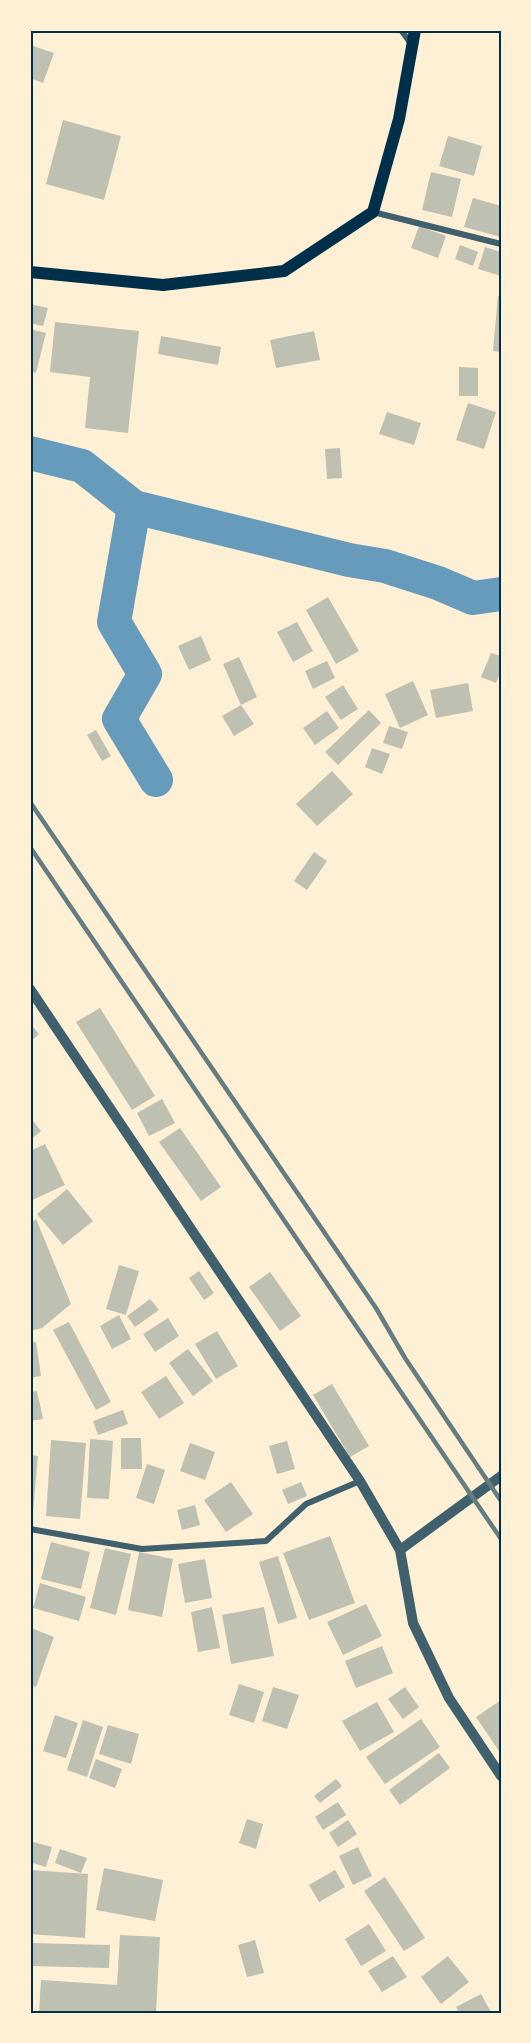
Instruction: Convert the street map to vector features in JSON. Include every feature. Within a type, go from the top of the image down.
[{"type":"main road","points":[[30,272],[163,285],[284,271],[373,212],[399,119],[415,30]]},
{"type":"street","points":[[401,30],[412,45]]},
{"type":"street","points":[[373,212],[501,244]]},
{"type":"street","points":[[30,989],[360,1481],[400,1550],[413,1623],[449,1698],[501,1776]]},
{"type":"street","points":[[400,1550],[501,1476]]},
{"type":"street","points":[[30,1529],[142,1549],[266,1541],[306,1504],[360,1481]]},
{"type":"building","points":[[30,45],[54,53],[43,83],[30,78]]},
{"type":"building","points":[[63,120],[121,136],[104,200],[46,184]]},
{"type":"building","points":[[448,136],[482,146],[474,176],[439,166]]},
{"type":"building","points":[[431,172],[461,179],[452,217],[422,210]]},
{"type":"building","points":[[473,198],[501,206],[501,237],[464,227]]},
{"type":"building","points":[[419,226],[446,236],[438,258],[411,248]]},
{"type":"building","points":[[460,245],[478,252],[473,266],[455,259]]},
{"type":"building","points":[[485,247],[501,252],[501,276],[478,269]]},
{"type":"building","points":[[498,296],[501,297],[501,352],[493,351]]},
{"type":"building","points":[[30,304],[48,308],[43,326],[30,323]]},
{"type":"building","points":[[55,322],[139,331],[128,433],[85,428],[90,377],[50,372]]},
{"type":"building","points":[[30,329],[46,333],[36,373],[30,371]]},
{"type":"building","points":[[314,331],[320,360],[276,368],[270,340]]},
{"type":"building","points":[[161,336],[221,347],[218,365],[158,354]]},
{"type":"building","points":[[459,367],[478,368],[478,396],[459,396]]},
{"type":"building","points":[[468,403],[496,412],[484,449],[456,440]]},
{"type":"building","points":[[387,412],[421,423],[414,445],[379,434]]},
{"type":"building","points":[[340,448],[342,478],[327,479],[325,449]]},
{"type":"building","points":[[328,597],[359,651],[336,664],[306,610]]},
{"type":"building","points":[[297,622],[313,651],[293,662],[277,632]]},
{"type":"building","points":[[201,636],[211,660],[189,670],[178,646]]},
{"type":"building","points":[[491,653],[501,656],[501,671],[496,683],[481,677]]},
{"type":"building","points":[[239,657],[257,697],[241,705],[223,664]]},
{"type":"building","points":[[327,661],[335,678],[313,689],[305,671]]},
{"type":"building","points":[[413,681],[428,715],[400,728],[385,694]]},
{"type":"building","points":[[468,683],[473,711],[436,718],[430,690]]},
{"type":"building","points":[[343,685],[358,709],[341,720],[325,697]]},
{"type":"building","points":[[241,705],[254,724],[234,736],[222,716]]},
{"type":"building","points":[[369,710],[381,723],[338,765],[325,752]]},
{"type":"building","points":[[327,711],[339,728],[315,745],[303,728]]},
{"type":"building","points":[[389,726],[408,732],[402,749],[383,743]]},
{"type":"building","points":[[96,730],[111,756],[102,761],[87,735]]},
{"type":"building","points":[[372,748],[390,754],[382,774],[365,767]]},
{"type":"building","points":[[332,771],[353,794],[317,826],[296,804]]},
{"type":"building","points":[[314,852],[327,861],[307,890],[294,881]]},
{"type":"building","points":[[100,1008],[155,1096],[132,1110],[76,1022]]},
{"type":"building","points":[[30,1023],[39,1034],[31,1041],[30,1040]]},
{"type":"building","points":[[162,1099],[175,1123],[149,1136],[137,1113]]},
{"type":"building","points":[[30,1117],[41,1131],[30,1140]]},
{"type":"building","points":[[180,1128],[221,1187],[201,1201],[159,1142]]},
{"type":"building","points":[[45,1144],[65,1185],[30,1201],[30,1151]]},
{"type":"building","points":[[67,1189],[93,1221],[63,1245],[37,1214]]},
{"type":"building","points":[[36,1219],[71,1304],[42,1328],[30,1331],[30,1224]]},
{"type":"building","points":[[119,1265],[139,1271],[126,1315],[106,1309]]},
{"type":"building","points":[[199,1271],[214,1293],[204,1300],[189,1278]]},
{"type":"building","points":[[270,1272],[301,1316],[280,1331],[249,1287]]},
{"type":"building","points":[[150,1299],[159,1310],[135,1327],[127,1316]]},
{"type":"building","points":[[119,1315],[131,1339],[112,1349],[100,1326]]},
{"type":"building","points":[[168,1318],[179,1336],[155,1352],[143,1334]]},
{"type":"building","points":[[69,1322],[111,1402],[96,1410],[53,1330]]},
{"type":"building","points":[[217,1331],[238,1366],[216,1379],[195,1344]]},
{"type":"building","points":[[36,1342],[41,1376],[30,1378],[30,1343]]},
{"type":"building","points":[[188,1349],[213,1381],[193,1396],[169,1363]]},
{"type":"building","points":[[166,1376],[184,1403],[159,1419],[141,1392]]},
{"type":"building","points":[[332,1384],[369,1446],[350,1457],[313,1395]]},
{"type":"building","points":[[37,1391],[43,1419],[30,1421],[30,1392]]},
{"type":"building","points":[[123,1410],[128,1424],[98,1435],[93,1421]]},
{"type":"building","points":[[121,1438],[141,1438],[142,1469],[121,1469]]},
{"type":"building","points":[[90,1439],[113,1441],[109,1499],[87,1498]]},
{"type":"building","points":[[51,1440],[86,1443],[80,1519],[46,1516]]},
{"type":"building","points":[[287,1441],[295,1469],[277,1474],[269,1446]]},
{"type":"building","points":[[190,1443],[215,1452],[205,1480],[180,1471]]},
{"type":"building","points":[[30,1455],[38,1456],[32,1523],[30,1523]]},
{"type":"building","points":[[147,1464],[165,1470],[154,1504],[136,1498]]},
{"type":"building","points":[[231,1482],[253,1514],[226,1532],[204,1500]]},
{"type":"building","points":[[301,1482],[307,1496],[288,1504],[282,1490]]},
{"type":"building","points":[[195,1505],[200,1525],[182,1530],[177,1510]]},
{"type":"building","points":[[330,1536],[355,1603],[309,1620],[283,1553]]},
{"type":"building","points":[[51,1542],[90,1552],[81,1589],[41,1579]]},
{"type":"building","points":[[105,1548],[131,1554],[116,1615],[90,1608]]},
{"type":"building","points":[[139,1552],[173,1559],[162,1617],[128,1610]]},
{"type":"building","points":[[278,1556],[297,1618],[278,1624],[259,1562]]},
{"type":"building","points":[[205,1559],[212,1598],[185,1603],[178,1564]]},
{"type":"building","points":[[40,1583],[86,1597],[79,1621],[33,1608]]},
{"type":"building","points":[[366,1604],[382,1636],[343,1655],[327,1622]]},
{"type":"building","points":[[212,1607],[220,1648],[198,1652],[191,1612]]},
{"type":"building","points":[[264,1607],[274,1656],[231,1664],[222,1615]]},
{"type":"building","points":[[31,1628],[54,1637],[36,1687],[30,1685]]},
{"type":"building","points":[[382,1646],[393,1673],[356,1688],[345,1661]]},
{"type":"building","points":[[239,1684],[264,1692],[254,1723],[229,1715]]},
{"type":"building","points":[[273,1687],[299,1695],[287,1729],[262,1721]]},
{"type":"building","points":[[405,1687],[419,1707],[403,1719],[388,1699]]},
{"type":"building","points":[[501,1700],[501,1754],[476,1717]]},
{"type":"building","points":[[377,1702],[394,1732],[360,1751],[342,1721]]},
{"type":"building","points":[[55,1715],[78,1723],[66,1758],[43,1751]]},
{"type":"building","points":[[421,1719],[440,1747],[385,1784],[366,1757]]},
{"type":"building","points":[[83,1720],[103,1727],[87,1777],[67,1770]]},
{"type":"building","points":[[108,1725],[139,1734],[131,1764],[99,1754]]},
{"type":"building","points":[[439,1753],[450,1768],[400,1805],[389,1790]]},
{"type":"building","points":[[96,1759],[122,1769],[115,1788],[89,1778]]},
{"type":"building","points":[[336,1779],[342,1786],[320,1803],[314,1796]]},
{"type":"building","points":[[338,1802],[346,1815],[323,1830],[315,1817]]},
{"type":"building","points":[[247,1819],[263,1824],[256,1849],[239,1843]]},
{"type":"building","points":[[348,1820],[357,1834],[338,1847],[329,1833]]},
{"type":"building","points":[[30,1841],[52,1847],[46,1867],[30,1862]]},
{"type":"building","points":[[358,1847],[372,1876],[353,1885],[339,1856]]},
{"type":"building","points":[[60,1849],[87,1858],[81,1873],[55,1863]]},
{"type":"building","points":[[104,1868],[163,1880],[155,1921],[96,1910]]},
{"type":"building","points":[[30,1870],[88,1874],[85,1938],[30,1934]]},
{"type":"building","points":[[335,1870],[345,1887],[319,1902],[309,1885]]},
{"type":"building","points":[[385,1877],[425,1938],[404,1951],[364,1891]]},
{"type":"building","points":[[369,1924],[386,1951],[361,1966],[345,1939]]},
{"type":"building","points":[[120,1935],[160,1937],[156,2013],[39,2013],[41,1980],[117,1985]]},
{"type":"building","points":[[255,1940],[264,1973],[247,1977],[238,1945]]},
{"type":"building","points":[[30,1943],[110,1945],[109,1968],[30,1966]]},
{"type":"building","points":[[393,1956],[407,1977],[382,1992],[368,1971]]},
{"type":"building","points":[[448,1956],[469,1982],[441,2004],[421,1977]]},
{"type":"building","points":[[481,1994],[491,2012],[459,2013],[456,2007]]},
{"type":"waterway","points":[[30,453],[82,466],[134,507],[349,560],[385,566],[438,583],[473,598],[501,594]]},
{"type":"waterway","points":[[134,507],[114,622],[145,674],[119,719],[156,780]]},
{"type":"railway","points":[[30,802],[376,1308],[405,1358],[501,1501]]},
{"type":"railway","points":[[30,847],[501,1539]]}]
